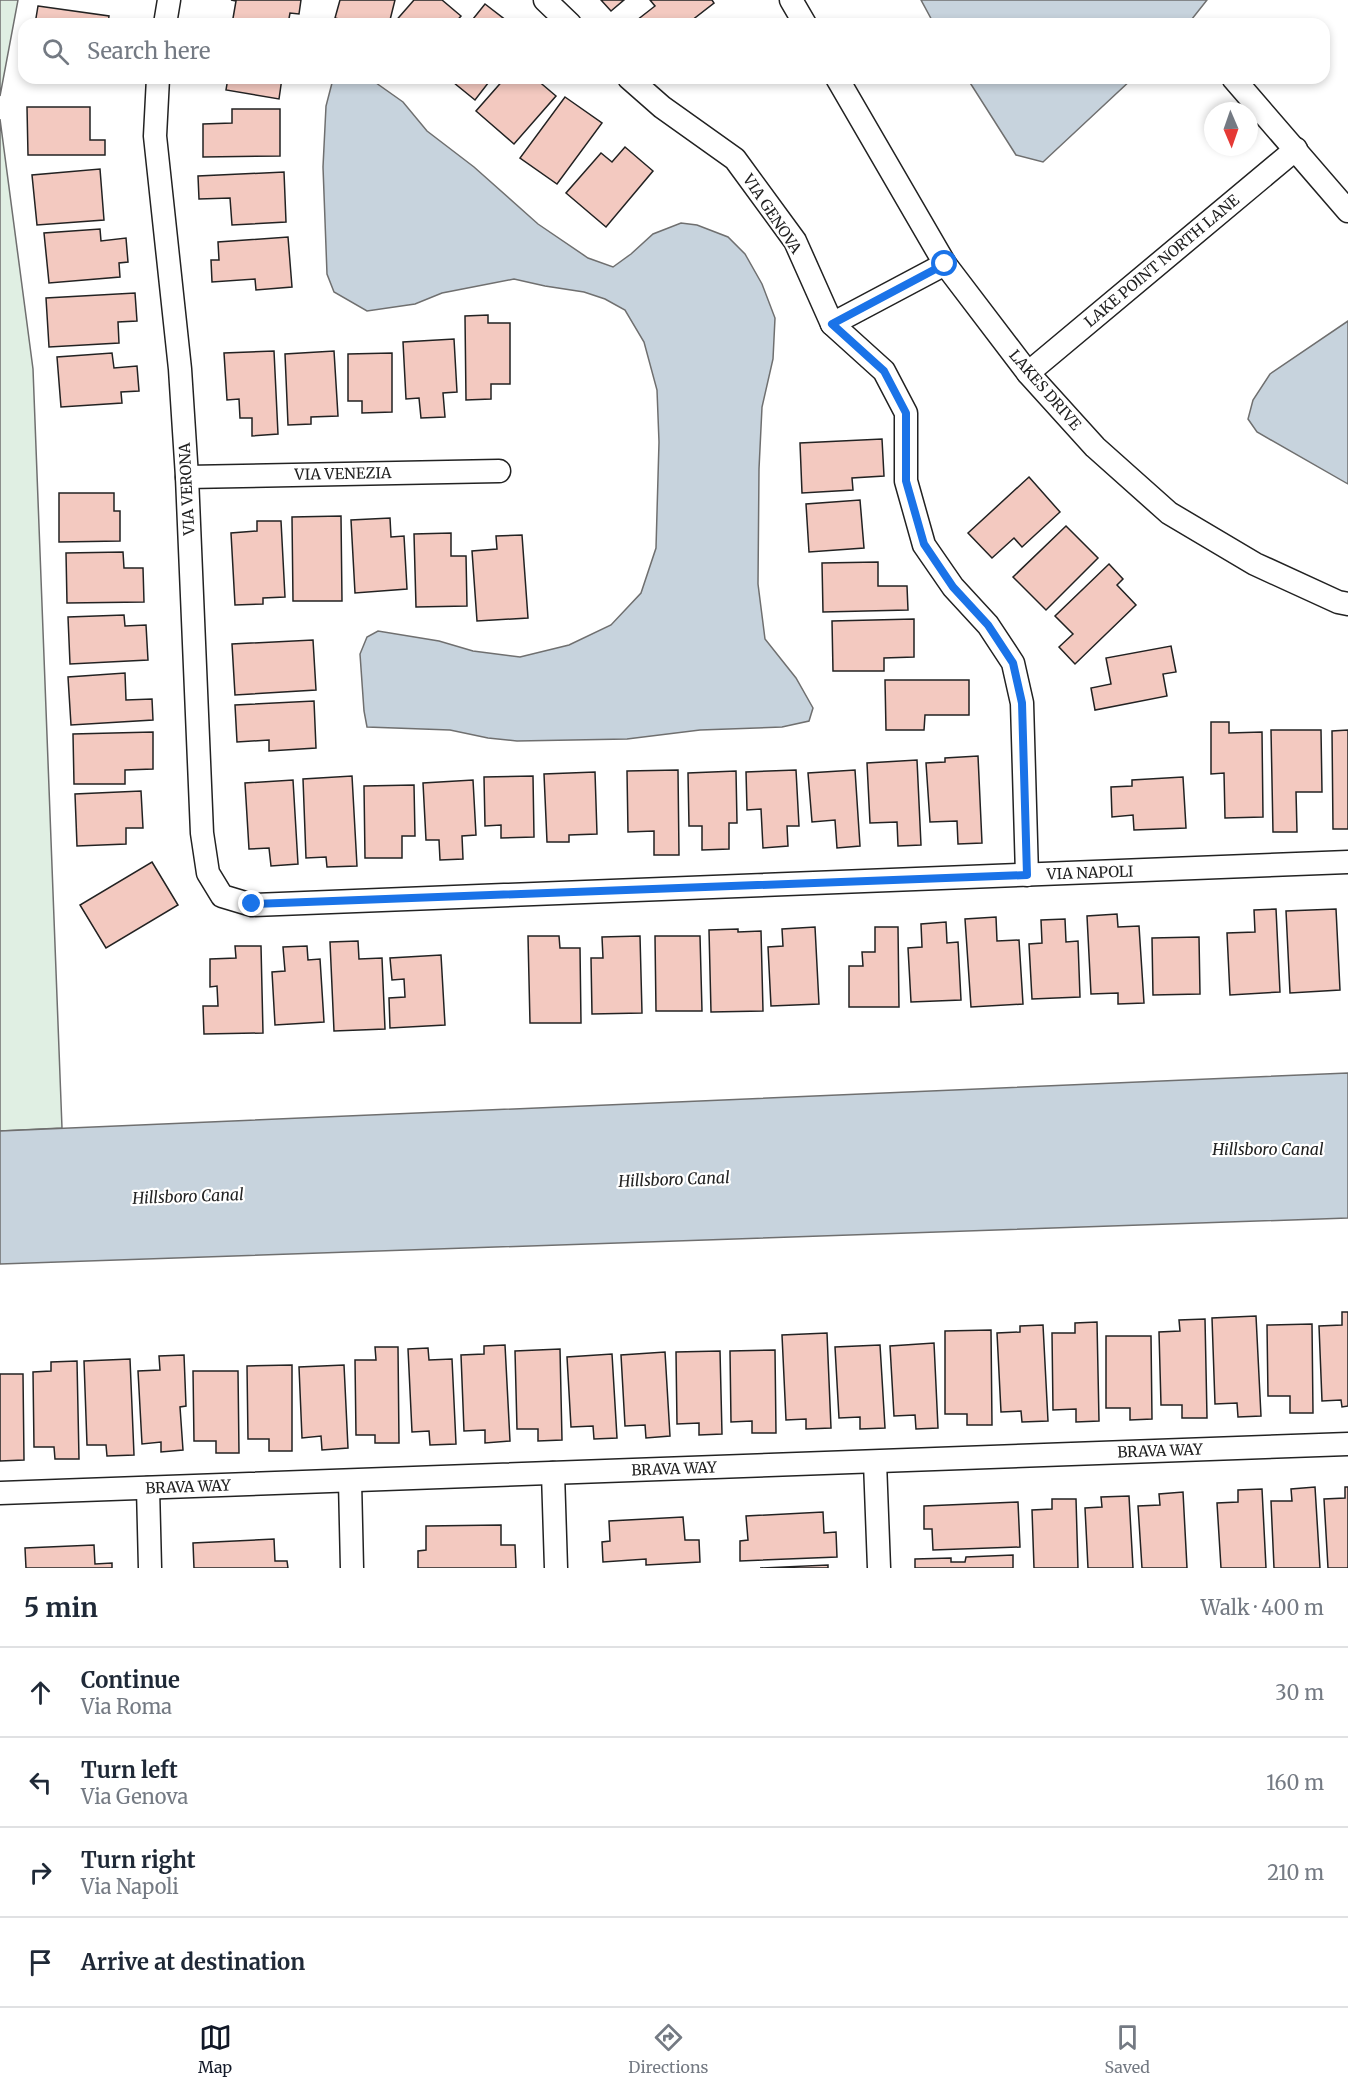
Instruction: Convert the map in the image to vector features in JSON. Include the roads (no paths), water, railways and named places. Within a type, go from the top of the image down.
[{"type":"street","points":[[166,18],[169,0]]},
{"type":"street","points":[[545,0],[564,18]]},
{"type":"street","points":[[791,0],[802,18]]},
{"type":"street","name":"VIA VERONA","points":[[158,84],[155,136],[180,369],[187,477],[202,833],[208,873],[222,896]]},
{"type":"street","name":"VIA GENOVA","points":[[636,84],[662,107],[735,159],[795,241],[832,324],[884,371],[906,413],[906,481],[924,544],[953,587],[988,625],[1013,663],[1022,703],[1027,875]]},
{"type":"street","name":"LAKES DRIVE","points":[[840,84],[945,264],[1028,373],[1095,447],[1169,513],[1255,564],[1338,602],[1348,604]]},
{"type":"street","points":[[1238,84],[1348,211]]},
{"type":"street","name":"LAKE POINT NORTH LANE","points":[[1028,373],[1296,149]]},
{"type":"street","points":[[832,324],[945,264]]},
{"type":"street","name":"VIA VENEZIA","points":[[187,477],[499,471]]},
{"type":"street","name":"VIA NAPOLI","points":[[222,896],[252,904],[1348,862]]},
{"type":"street","name":"BRAVA WAY","points":[[0,1493],[1348,1444]]},
{"type":"street","points":[[875,1462],[879,1568]]},
{"type":"street","points":[[553,1473],[556,1568]]},
{"type":"street","points":[[350,1480],[352,1568]]},
{"type":"street","points":[[147,1488],[150,1568]]},
{"type":"water","points":[[921,0],[1207,0],[1193,18],[931,18]]},
{"type":"water","points":[[332,84],[378,84],[403,102],[427,131],[474,167],[538,224],[588,258],[613,267],[653,234],[681,223],[697,225],[728,237],[745,254],[762,284],[775,318],[773,359],[762,407],[759,469],[758,584],[765,639],[796,678],[813,708],[809,721],[782,727],[700,730],[627,739],[517,741],[450,730],[367,727],[360,654],[367,637],[378,631],[439,641],[473,651],[520,657],[569,645],[611,625],[641,593],[656,548],[659,442],[657,390],[644,342],[625,310],[605,299],[584,292],[514,279],[442,293],[415,304],[367,311],[334,292],[327,274],[323,167],[326,106]]},
{"type":"water","points":[[971,84],[1127,84],[1043,162],[1016,155]]},
{"type":"water","points":[[1348,321],[1348,484],[1257,432],[1248,419],[1253,400],[1270,374]]},
{"type":"water","name":"Hillsboro Canal","points":[[1348,1073],[1348,1218],[0,1264],[0,1131]]}]
